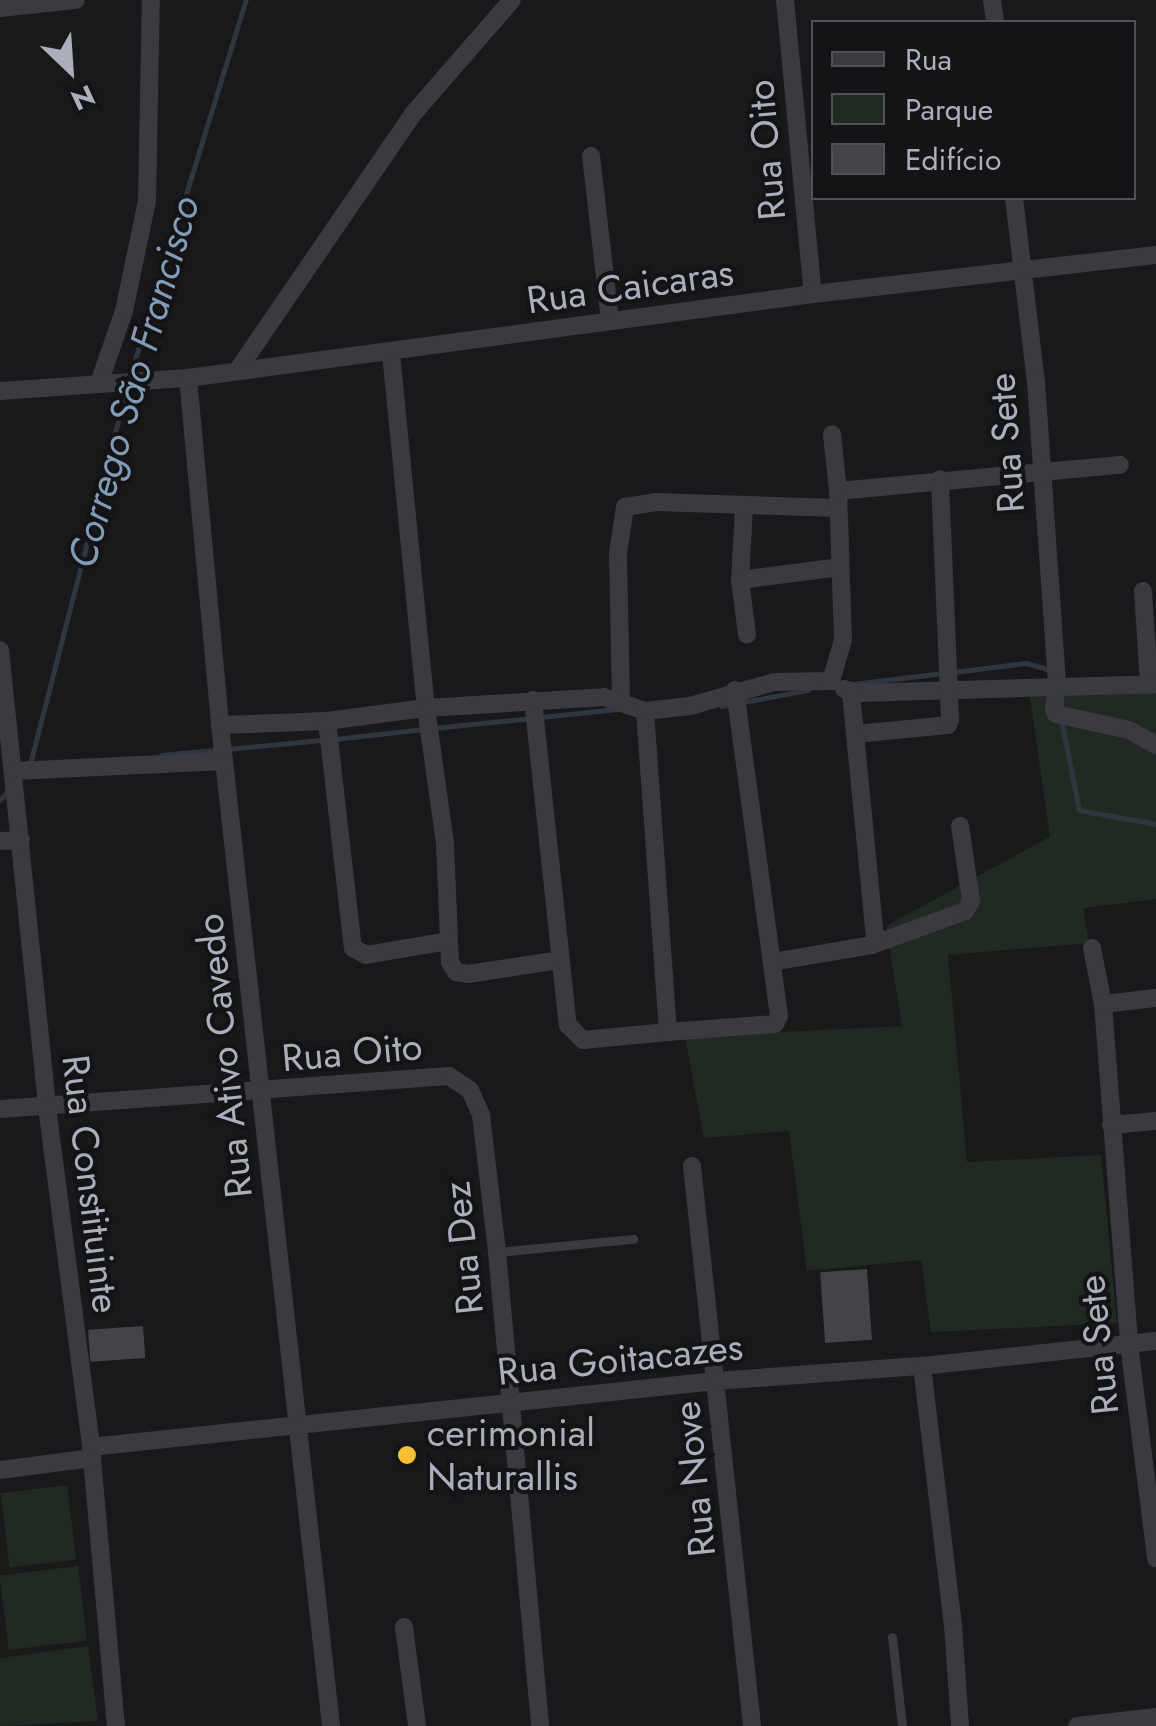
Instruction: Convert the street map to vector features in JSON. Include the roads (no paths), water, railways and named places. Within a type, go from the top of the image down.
[{"type":"street","points":[[0,8],[76,0]]},
{"type":"street","points":[[106,380],[146,201],[151,0]]},
{"type":"street","points":[[237,370],[412,116],[512,0]]},
{"type":"street","name":"Rua Oito","points":[[785,0],[813,294]]},
{"type":"street","points":[[591,156],[610,321]]},
{"type":"street","name":"Rua Sete","points":[[1014,200],[1036,382],[1057,684]]},
{"type":"street","name":"Rua Caicaras","points":[[0,390],[106,380],[188,378],[813,294],[1156,255]]},
{"type":"street","points":[[392,353],[426,708],[445,844],[452,967],[460,974],[561,960]]},
{"type":"street","name":"Rua Ativo Cavedo","points":[[188,378],[220,725],[331,1726]]},
{"type":"street","points":[[831,681],[843,640],[832,434]]},
{"type":"street","points":[[621,700],[618,553],[625,507],[655,502],[744,507],[838,499],[940,479],[1120,465]]},
{"type":"street","points":[[855,734],[948,725],[940,479]]},
{"type":"street","points":[[744,507],[740,580],[747,635]]},
{"type":"street","points":[[740,580],[840,567]]},
{"type":"street","points":[[220,725],[327,721],[533,700],[621,700],[644,711],[690,706],[735,690],[774,682],[831,681],[851,692],[1152,684],[1143,591]]},
{"type":"street","name":"Rua Constituinte","points":[[0,650],[22,772],[19,810],[47,1107],[92,1453],[116,1726]]},
{"type":"street","points":[[1057,684],[1056,714],[1129,730],[1156,744]]},
{"type":"street","points":[[533,700],[561,960],[572,1034],[583,1040],[775,1024],[779,1016],[735,690]]},
{"type":"street","points":[[851,692],[875,938],[872,945]]},
{"type":"street","points":[[644,711],[668,1032]]},
{"type":"street","points":[[327,721],[352,948],[366,955],[449,941]]},
{"type":"street","points":[[22,772],[224,762]]},
{"type":"street","points":[[772,962],[872,945],[965,911],[971,901],[960,826]]},
{"type":"street","points":[[0,840],[22,840]]},
{"type":"street","name":"Rua Sete","points":[[1092,948],[1102,1004],[1129,1344],[1156,1558]]},
{"type":"street","points":[[1102,1004],[1156,998]]},
{"type":"street","name":"Rua Oito","points":[[0,1109],[449,1076]]},
{"type":"street","name":"Rua Dez","points":[[449,1076],[470,1090],[480,1115],[513,1402],[540,1726]]},
{"type":"street","points":[[1111,1125],[1156,1120]]},
{"type":"street","name":"Rua Nove","points":[[692,1166],[752,1726]]},
{"type":"street","name":"Rua Goitacazes","points":[[0,1470],[92,1453],[513,1402],[1156,1341]]},
{"type":"street","points":[[922,1366],[953,1625],[960,1726]]},
{"type":"street","points":[[404,1626],[417,1726]]},
{"type":"street","points":[[1077,1726],[1156,1717]]},
{"type":"lane","points":[[497,1252],[632,1239]]},
{"type":"lane","points":[[892,1637],[902,1726]]},
{"type":"waterway","name":"Corrego São Francisco","points":[[130,376],[246,0]]},
{"type":"waterway","name":"Corrego São Francisco","points":[[30,764],[127,387]]},
{"type":"waterway","points":[[953,672],[1026,663],[1050,670]]},
{"type":"waterway","points":[[854,684],[942,673]]},
{"type":"waterway","points":[[721,706],[808,690]]},
{"type":"waterway","points":[[434,728],[617,709]]},
{"type":"waterway","points":[[1061,719],[1079,810],[1156,824]]},
{"type":"waterway","points":[[335,739],[423,729]]},
{"type":"waterway","points":[[161,755],[324,740]]},
{"type":"waterway","points":[[0,800],[10,788]]},
{"type":"place","name":"cerimonial Naturallis","points":[[407,1455]]}]
